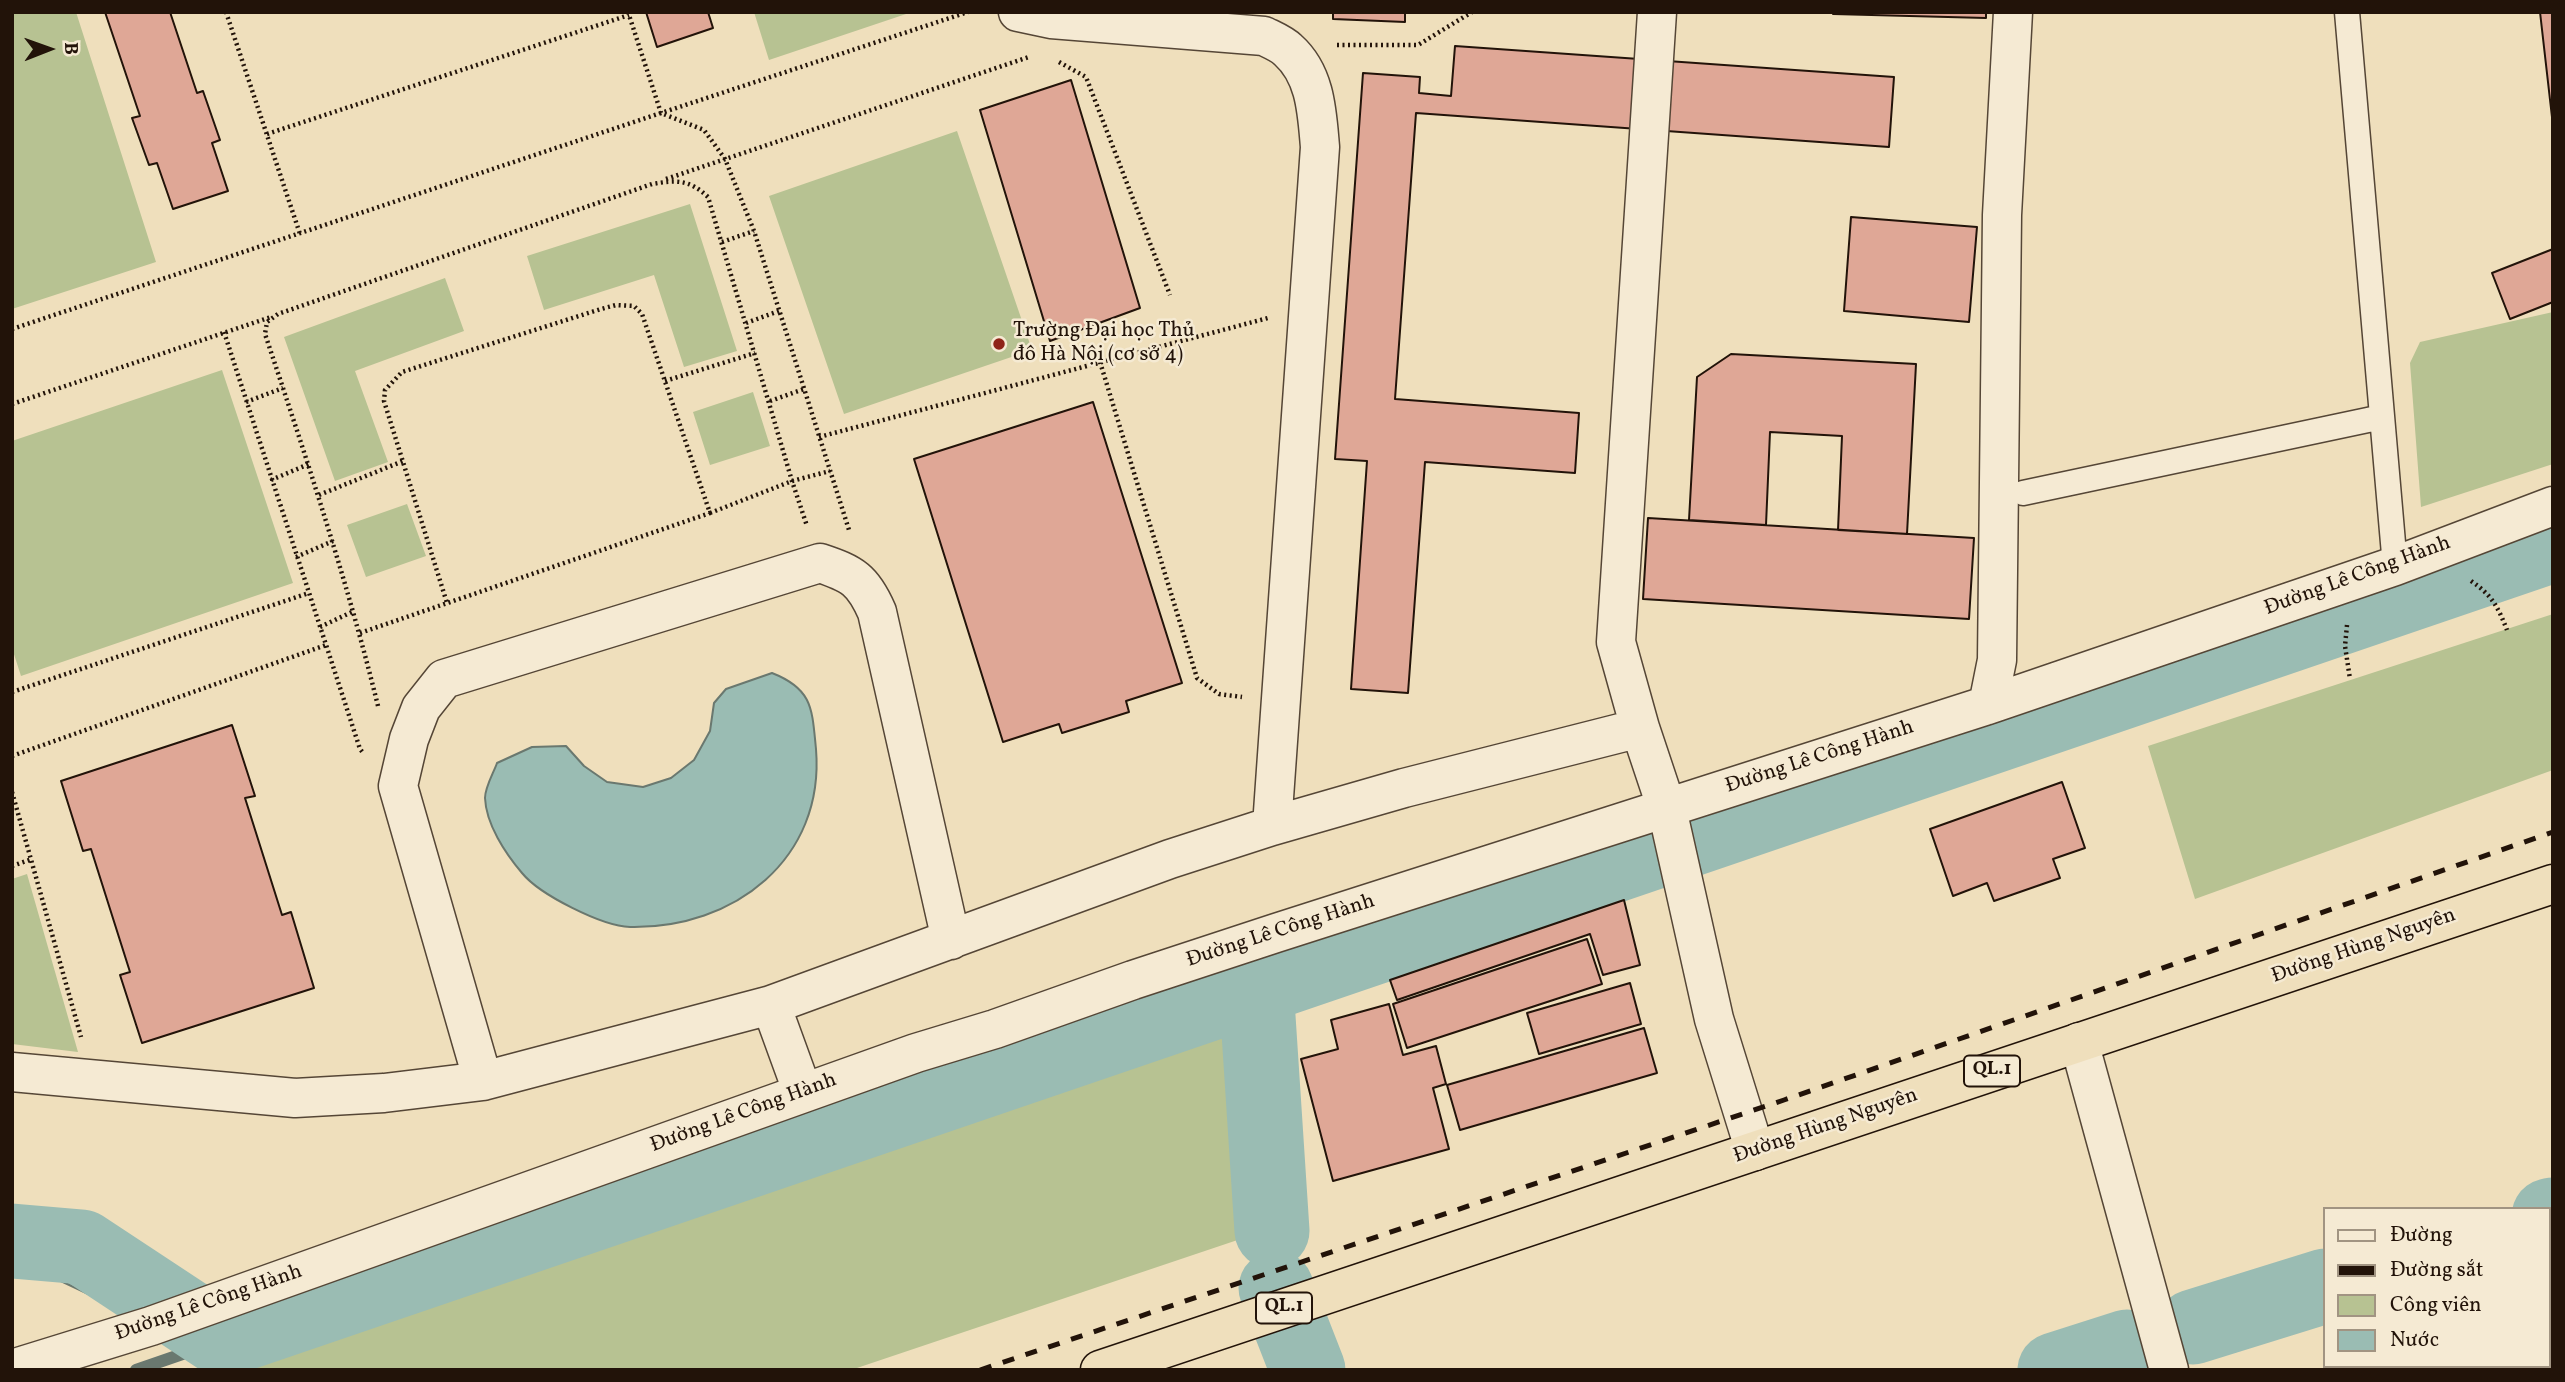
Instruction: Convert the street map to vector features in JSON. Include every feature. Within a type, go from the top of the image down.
[{"type":"highway","name":"Đường Hùng Nguyên","points":[[1117,1364],[2553,884]]},
{"type":"street","points":[[1018,12],[1051,19],[1264,36],[1288,50],[1306,74],[1317,100],[1320,148],[1272,826]]},
{"type":"street","points":[[1657,12],[1616,642],[1670,820],[1714,1019],[1755,1151]]},
{"type":"street","points":[[1988,705],[1997,660],[2001,215],[2013,12]]},
{"type":"street","name":"Đường Lê Công Hành","points":[[12,1369],[151,1326],[916,1053],[995,1029],[1263,937],[1670,820],[1731,786],[1988,705],[2335,586],[2553,506]]},
{"type":"street","points":[[483,1081],[398,786],[409,739],[421,708],[444,679],[820,563],[845,572],[867,589],[877,612],[951,940]]},
{"type":"street","points":[[12,1072],[295,1098],[384,1093],[483,1081],[771,1005],[1170,859],[1272,826],[1404,788],[1640,728]]},
{"type":"street","points":[[771,1005],[803,1093]]},
{"type":"street","points":[[2078,1042],[2169,1370]]},
{"type":"lane","points":[[2347,12],[2382,417],[2411,559]]},
{"type":"lane","points":[[2023,493],[2382,417]]},
{"type":"path","points":[[226,12],[300,234]]},
{"type":"path","points":[[12,328],[968,12]]},
{"type":"path","points":[[1306,74],[1336,45],[1418,45],[1472,12]]},
{"type":"path","points":[[267,134],[628,13],[661,113]]},
{"type":"path","points":[[12,404],[1031,57]]},
{"type":"path","points":[[1057,61],[1086,77],[1170,295]]},
{"type":"path","points":[[661,113],[704,130],[725,159],[754,231],[867,589]]},
{"type":"path","points":[[652,184],[679,180],[696,186],[708,197],[792,481],[820,563]]},
{"type":"path","points":[[722,242],[754,231]]},
{"type":"path","points":[[447,603],[384,401],[385,390],[402,372],[601,309],[616,305],[634,306],[642,314],[710,513]]},
{"type":"path","points":[[819,437],[1308,307]]},
{"type":"path","points":[[746,323],[779,311]]},
{"type":"path","points":[[278,314],[267,322],[265,334],[333,541],[379,710]]},
{"type":"path","points":[[224,332],[359,749],[398,786]]},
{"type":"path","points":[[665,381],[755,353]]},
{"type":"path","points":[[1100,362],[1198,678],[1219,694],[1280,701]]},
{"type":"path","points":[[246,402],[283,388]]},
{"type":"path","points":[[770,401],[804,389]]},
{"type":"path","points":[[319,495],[403,461]]},
{"type":"path","points":[[271,480],[309,464]]},
{"type":"path","points":[[360,633],[710,513],[792,481],[830,471]]},
{"type":"path","points":[[296,557],[333,541]]},
{"type":"path","points":[[2411,559],[2487,591],[2500,611],[2507,629]]},
{"type":"path","points":[[2335,586],[2348,619],[2345,646],[2350,679]]},
{"type":"path","points":[[12,692],[309,593]]},
{"type":"path","points":[[320,627],[354,611]]},
{"type":"path","points":[[12,756],[326,645]]},
{"type":"path","points":[[12,792],[93,1080]]},
{"type":"path","points":[[12,866],[32,859]]},
{"type":"green space","points":[[12,12],[76,12],[156,262],[12,309]]},
{"type":"green space","points":[[754,12],[912,12],[769,60]]},
{"type":"green space","points":[[957,131],[1032,350],[844,414],[769,196]]},
{"type":"green space","points":[[690,204],[737,351],[684,367],[654,275],[544,310],[527,256]]},
{"type":"green space","points":[[445,278],[464,331],[355,371],[388,462],[335,481],[284,337]]},
{"type":"green space","points":[[2553,312],[2553,464],[2421,507],[2410,363],[2420,342]]},
{"type":"green space","points":[[222,370],[293,583],[21,676],[12,648],[12,441]]},
{"type":"green space","points":[[753,392],[770,446],[710,465],[693,412]]},
{"type":"green space","points":[[407,504],[426,556],[366,577],[347,525]]},
{"type":"green space","points":[[2553,614],[2553,770],[2195,899],[2148,746]]},
{"type":"green space","points":[[27,874],[78,1052],[12,1044],[12,879]]},
{"type":"green space","points":[[1229,1015],[1300,1219],[851,1370],[224,1370]]},
{"type":"water","points":[[772,673],[796,686],[808,702],[816,749],[815,788],[805,824],[789,854],[765,880],[737,901],[704,916],[668,924],[630,927],[618,925],[572,908],[543,891],[522,873],[509,856],[493,828],[486,808],[486,789],[497,763],[532,747],[566,746],[584,766],[607,782],[643,787],[671,778],[694,760],[710,731],[714,703],[726,689]]},
{"type":"water","points":[[12,1229],[30,1232],[131,1292],[101,1300],[12,1258]]},
{"type":"building","points":[[105,12],[170,12],[197,93],[203,91],[220,140],[212,143],[228,191],[173,209],[157,163],[149,165],[132,118],[140,116]]},
{"type":"building","points":[[646,12],[708,12],[713,28],[657,47]]},
{"type":"building","points":[[1333,12],[1405,12],[1405,22],[1333,19]]},
{"type":"building","points":[[1986,12],[1986,18],[1833,14]]},
{"type":"building","points":[[2540,12],[2553,12],[2553,126]]},
{"type":"building","points":[[1455,46],[1894,77],[1889,147],[1416,113],[1395,399],[1579,413],[1575,473],[1425,462],[1408,693],[1351,689],[1367,461],[1335,459],[1363,73],[1420,77],[1419,93],[1451,96]]},
{"type":"building","points":[[1071,80],[1140,308],[1050,341],[980,110]]},
{"type":"building","points":[[1851,217],[1977,227],[1969,322],[1844,311]]},
{"type":"building","points":[[2553,249],[2553,302],[2510,319],[2492,273]]},
{"type":"building","points":[[1731,354],[1916,364],[1907,534],[1838,530],[1842,436],[1770,432],[1766,525],[1689,520],[1697,377]]},
{"type":"building","points":[[1093,402],[1182,683],[1126,701],[1129,712],[1062,733],[1059,724],[1003,742],[914,459]]},
{"type":"building","points":[[1648,518],[1974,538],[1969,619],[1643,599]]},
{"type":"building","points":[[232,725],[255,796],[245,798],[282,915],[291,912],[314,988],[142,1043],[120,975],[130,972],[91,849],[83,851],[61,781]]},
{"type":"building","points":[[2062,782],[2085,848],[2053,859],[2060,878],[1994,901],[1987,883],[1953,896],[1930,829]]},
{"type":"building","points":[[1624,900],[1640,965],[1603,975],[1590,934],[1397,1000],[1390,980]]},
{"type":"building","points":[[1587,939],[1602,984],[1407,1048],[1393,1004]]},
{"type":"building","points":[[1630,983],[1641,1024],[1539,1054],[1527,1013]]},
{"type":"building","points":[[1389,1004],[1403,1055],[1436,1046],[1446,1084],[1433,1088],[1449,1149],[1333,1181],[1301,1059],[1338,1049],[1331,1020]]},
{"type":"building","points":[[1644,1028],[1657,1073],[1460,1130],[1447,1085]]},
{"type":"waterway","points":[[12,1241],[82,1247],[223,1340],[2553,545]]},
{"type":"waterway","points":[[1256,986],[1272,1231]]},
{"type":"waterway","points":[[2193,1327],[2324,1286]]},
{"type":"waterway","points":[[1276,1288],[1308,1370]]},
{"type":"waterway","points":[[136,1370],[223,1340]]},
{"type":"waterway","points":[[2055,1370],[2127,1347]]},
{"type":"railway","points":[[980,1370],[1784,1100],[2553,832]]},
{"type":"place","name":"Trường Đại học Thủ đô Hà Nội (cơ sở 4)","points":[[999,344]]}]
